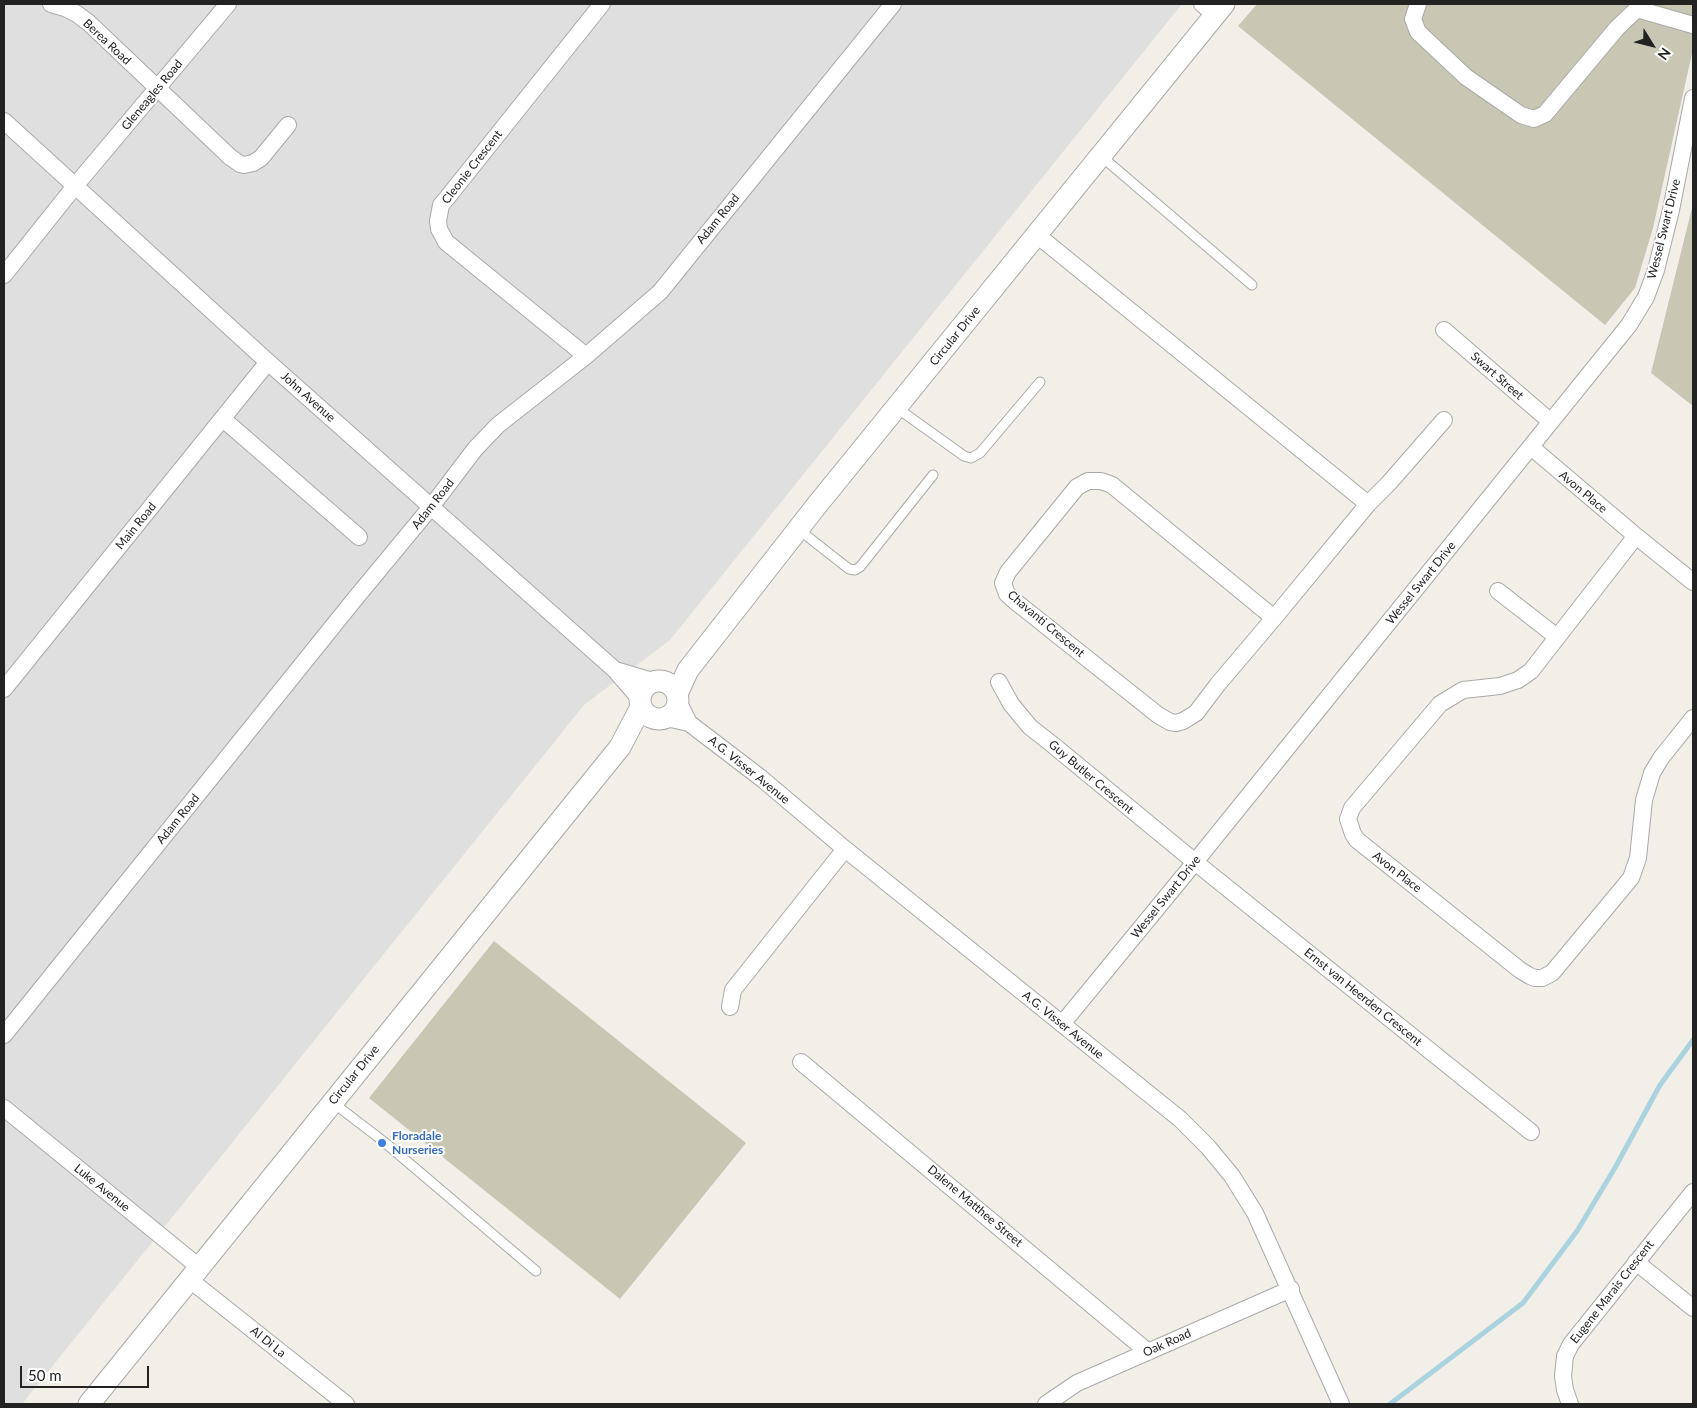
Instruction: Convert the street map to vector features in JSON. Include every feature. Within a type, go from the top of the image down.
[{"type":"street","name":"Berea Road","points":[[51,4],[71,11],[88,23],[230,157],[244,165],[254,163],[262,158],[288,125]]},
{"type":"street","name":"Gleneagles Road","points":[[4,275],[75,186],[228,4]]},
{"type":"street","name":"Cleonie Crescent","points":[[586,356],[446,242],[439,229],[438,214],[447,198],[602,4]]},
{"type":"street","name":"Adam Road","points":[[4,1035],[431,507],[475,449],[490,433],[526,402],[586,356],[660,292],[893,4]]},
{"type":"street","points":[[1418,4],[1413,19],[1418,32],[1466,76],[1521,116],[1534,119],[1545,114],[1637,6],[1693,25]]},
{"type":"street","name":"Circular Drive","points":[[88,1404],[620,747],[670,708],[688,670],[798,529],[1101,156],[1214,7]]},
{"type":"street","name":"Wessel Swart Drive","points":[[1062,1024],[1628,325],[1646,297],[1656,270],[1669,218],[1693,98]]},
{"type":"street","name":"John Avenue","points":[[4,121],[268,362],[614,670],[641,703]]},
{"type":"street","points":[[1037,235],[1368,504]]},
{"type":"street","name":"Swart Street","points":[[1444,330],[1551,422]]},
{"type":"street","name":"Main Road","points":[[4,689],[268,362]]},
{"type":"street","points":[[223,419],[359,537]]},
{"type":"street","name":"Chavanti Crescent","points":[[1274,618],[1112,485],[1101,480],[1088,481],[1076,487],[1008,572],[1003,583],[1008,594],[1016,602],[1158,715],[1170,722],[1184,721],[1196,713],[1368,504],[1444,420]]},
{"type":"street","name":"Avon Place","points":[[1531,447],[1693,582]]},
{"type":"street","name":"Avon Place","points":[[1636,536],[1531,671],[1518,680],[1494,687],[1463,690],[1440,704],[1352,808],[1348,819],[1357,840],[1530,976],[1542,978],[1552,973],[1632,878],[1638,858],[1644,800],[1652,773],[1661,758],[1693,718]]},
{"type":"street","points":[[1498,591],[1557,637]]},
{"type":"street","name":"John Avenue","points":[[614,670],[656,681]]},
{"type":"street","points":[[656,681],[668,682],[674,687],[670,708],[648,715],[641,703],[642,692],[646,686],[656,681],[688,670]]},
{"type":"street","name":"Guy Butler Crescent","points":[[999,682],[1011,704],[1030,727],[1195,862]]},
{"type":"street","name":"Circular Drive","points":[[620,747],[641,703]]},
{"type":"street","name":"A.G. Visser Avenue","points":[[670,708],[761,778],[845,849],[1180,1119],[1208,1147],[1232,1176],[1256,1213],[1341,1404]]},
{"type":"street","points":[[730,1007],[732,990],[845,849]]},
{"type":"street","name":"Ernst van Heerden Crescent","points":[[1195,862],[1532,1132]]},
{"type":"street","name":"Dalene Matthee Street","points":[[801,1062],[1148,1352]]},
{"type":"street","name":"Luke Avenue","points":[[4,1108],[194,1273]]},
{"type":"street","name":"Eugene Marais Crescent","points":[[1570,1404],[1563,1376],[1567,1352],[1583,1326],[1693,1192]]},
{"type":"street","points":[[1636,1262],[1693,1308]]},
{"type":"street","name":"Al Di La","points":[[194,1273],[346,1404]]},
{"type":"street","name":"Oak Road","points":[[1046,1404],[1077,1383],[1291,1289]]},
{"type":"lane","points":[[1101,156],[1252,285]]},
{"type":"lane","points":[[897,408],[964,456],[971,458],[980,453],[1040,382]]},
{"type":"lane","points":[[798,529],[849,569],[855,570],[860,567],[933,475]]},
{"type":"lane","points":[[332,1102],[383,1141],[536,1271]]},
{"type":"shaded area","points":[[4,4],[1182,4],[670,640],[584,705],[22,1404],[4,1404]]},
{"type":"shaded area","points":[[1257,4],[1693,4],[1693,49],[1653,228],[1635,288],[1605,325],[1238,26]]},
{"type":"shaded area","points":[[1693,204],[1693,406],[1651,373]]},
{"type":"shaded area","points":[[494,941],[746,1143],[620,1299],[369,1098]]},
{"type":"waterway","points":[[1390,1404],[1523,1303],[1577,1231],[1616,1166],[1660,1085],[1693,1040]]},
{"type":"place","name":"Floradale Nurseries","points":[[382,1143]]}]
